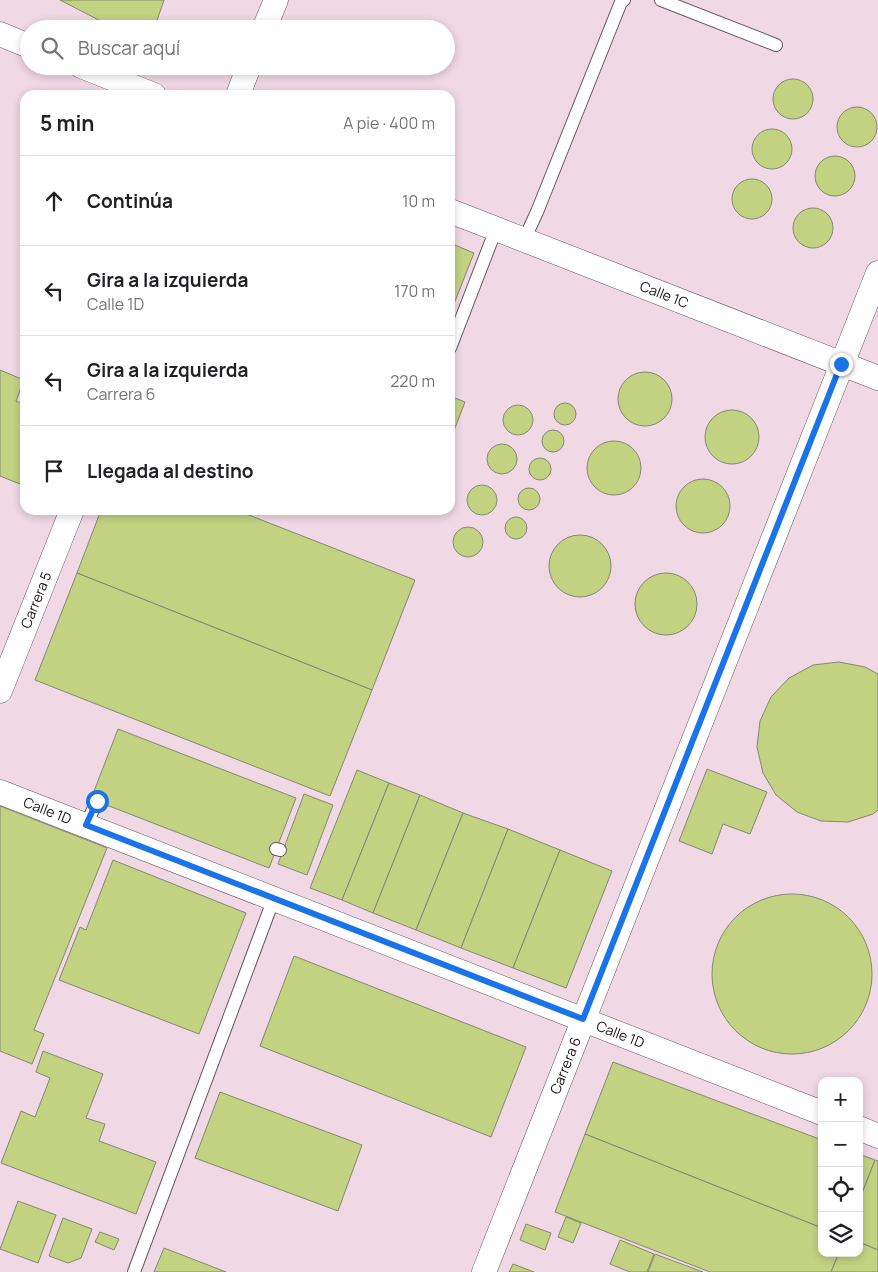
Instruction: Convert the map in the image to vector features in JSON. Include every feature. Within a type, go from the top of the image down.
[{"type":"street","points":[[268,20],[276,0]]},
{"type":"street","points":[[0,34],[20,42]]},
{"type":"street","points":[[104,75],[141,90]]},
{"type":"street","points":[[240,90],[246,75]]},
{"type":"street","name":"Calle 1C","points":[[455,213],[878,378]]},
{"type":"street","name":"Carrera 6","points":[[484,1272],[878,273]]},
{"type":"street","name":"Carrera 5","points":[[0,691],[70,515]]},
{"type":"street","name":"Calle 1D","points":[[0,792],[818,1111]]},
{"type":"street","points":[[863,1130],[878,1136]]},
{"type":"lane","points":[[524,240],[621,2],[624,0]]},
{"type":"lane","points":[[661,0],[776,45]]},
{"type":"lane","points":[[455,335],[496,229]]},
{"type":"lane","points":[[86,825],[97,801]]},
{"type":"lane","points":[[134,1272],[274,898]]},
{"type":"building","points":[[60,0],[164,0],[157,20],[99,20]]},
{"type":"building","points":[[793,79],[807,85],[813,99],[807,113],[793,119],[779,113],[773,99],[779,85]]},
{"type":"building","points":[[857,107],[871,113],[877,127],[871,141],[857,147],[843,141],[837,127],[843,113]]},
{"type":"building","points":[[772,129],[786,135],[792,149],[786,163],[772,169],[758,163],[752,149],[758,135]]},
{"type":"building","points":[[835,156],[849,162],[855,176],[849,190],[835,196],[821,190],[815,176],[821,162]]},
{"type":"building","points":[[752,179],[766,185],[772,199],[766,213],[752,219],[738,213],[732,199],[738,185]]},
{"type":"building","points":[[813,208],[827,214],[833,228],[827,242],[813,248],[799,242],[793,228],[799,214]]},
{"type":"building","points":[[455,245],[474,253],[455,301]]},
{"type":"building","points":[[0,370],[20,378],[20,390],[16,401],[20,403],[20,484],[0,476]]},
{"type":"building","points":[[640,372],[650,372],[660,376],[668,384],[672,399],[668,414],[660,422],[650,426],[640,426],[630,422],[622,414],[618,404],[618,394],[622,384],[630,376]]},
{"type":"building","points":[[455,398],[465,402],[455,428]]},
{"type":"building","points":[[565,403],[573,406],[576,414],[573,422],[565,425],[557,422],[554,414],[557,406]]},
{"type":"building","points":[[518,405],[529,409],[533,420],[529,431],[518,435],[507,431],[503,420],[507,409]]},
{"type":"building","points":[[727,410],[737,410],[747,414],[755,422],[759,437],[755,452],[747,460],[737,464],[727,464],[717,460],[709,452],[705,442],[705,432],[709,422],[717,414]]},
{"type":"building","points":[[553,430],[561,433],[564,441],[561,449],[553,452],[545,449],[542,441],[545,433]]},
{"type":"building","points":[[609,441],[619,441],[629,445],[637,453],[641,468],[637,483],[629,491],[619,495],[609,495],[599,491],[591,483],[587,473],[587,463],[591,453],[599,445]]},
{"type":"building","points":[[502,444],[513,448],[517,459],[513,470],[502,474],[491,470],[487,459],[491,448]]},
{"type":"building","points":[[540,458],[548,461],[551,469],[548,477],[540,480],[532,477],[529,469],[532,461]]},
{"type":"building","points":[[698,479],[708,479],[718,483],[726,491],[730,506],[726,521],[718,529],[708,533],[698,533],[688,529],[680,521],[676,511],[676,501],[680,491],[688,483]]},
{"type":"building","points":[[482,485],[493,489],[497,500],[493,511],[482,515],[471,511],[467,500],[471,489]]},
{"type":"building","points":[[529,488],[537,491],[540,499],[537,507],[529,510],[521,507],[518,499],[521,491]]},
{"type":"building","points":[[99,515],[249,515],[415,580],[372,690],[77,573]]},
{"type":"building","points":[[516,517],[524,520],[527,528],[524,536],[516,539],[508,536],[505,528],[508,520]]},
{"type":"building","points":[[468,527],[479,531],[483,542],[479,553],[468,557],[457,553],[453,542],[457,531]]},
{"type":"building","points":[[580,535],[597,540],[602,544],[606,549],[611,566],[606,583],[602,588],[597,592],[580,597],[563,592],[558,588],[554,583],[549,566],[554,549],[558,544],[563,540]]},
{"type":"building","points":[[77,573],[372,690],[330,796],[35,680]]},
{"type":"building","points":[[666,573],[683,578],[688,582],[692,587],[697,604],[692,621],[688,626],[683,630],[666,635],[649,630],[644,626],[640,621],[635,604],[640,587],[644,582],[649,578]]},
{"type":"building","points":[[839,662],[865,667],[878,674],[878,810],[873,814],[848,822],[821,821],[797,812],[776,795],[763,773],[757,747],[760,721],[771,697],[789,678],[813,665]]},
{"type":"building","points":[[118,729],[296,798],[269,868],[91,799]]},
{"type":"building","points":[[707,769],[767,792],[750,834],[723,824],[712,854],[679,841]]},
{"type":"building","points":[[357,770],[389,783],[342,900],[310,888]]},
{"type":"building","points":[[389,783],[420,795],[373,913],[342,900]]},
{"type":"building","points":[[304,794],[333,805],[307,875],[278,864]]},
{"type":"building","points":[[420,795],[463,813],[416,930],[373,913]]},
{"type":"building","points":[[0,806],[107,848],[34,1030],[44,1034],[32,1064],[0,1051]]},
{"type":"building","points":[[463,813],[508,829],[461,948],[416,930]]},
{"type":"building","points":[[508,829],[560,850],[513,968],[461,948]]},
{"type":"building","points":[[560,850],[612,871],[566,988],[513,968]]},
{"type":"building","points":[[113,860],[246,913],[199,1034],[59,980],[80,927],[86,930]]},
{"type":"building","points":[[792,894],[808,896],[829,904],[848,918],[858,930],[868,951],[872,974],[870,990],[862,1011],[848,1030],[836,1040],[815,1050],[792,1054],[776,1052],[755,1044],[736,1030],[726,1018],[716,997],[712,974],[714,958],[722,937],[736,918],[748,908],[769,898]]},
{"type":"building","points":[[294,956],[526,1047],[491,1137],[260,1046]]},
{"type":"building","points":[[43,1051],[103,1074],[86,1118],[105,1124],[99,1141],[156,1162],[136,1214],[1,1163],[21,1111],[35,1117],[50,1078],[36,1072]]},
{"type":"building","points":[[613,1062],[818,1139],[818,1226],[585,1134]]},
{"type":"building","points":[[220,1092],[362,1145],[338,1211],[195,1158]]},
{"type":"building","points":[[585,1134],[818,1226],[818,1257],[837,1257],[831,1272],[710,1272],[555,1212]]},
{"type":"building","points":[[863,1156],[875,1160],[863,1191]]},
{"type":"building","points":[[875,1160],[878,1161],[878,1250],[863,1244],[863,1191]]},
{"type":"building","points":[[18,1201],[56,1215],[38,1263],[0,1249]]},
{"type":"building","points":[[566,1217],[581,1223],[573,1243],[558,1237]]},
{"type":"building","points":[[63,1218],[92,1229],[81,1258],[68,1263],[49,1256]]},
{"type":"building","points":[[526,1224],[551,1233],[545,1250],[520,1240]]},
{"type":"building","points":[[100,1232],[119,1239],[114,1250],[95,1242]]},
{"type":"building","points":[[620,1240],[654,1254],[647,1272],[630,1272],[610,1264]]},
{"type":"building","points":[[863,1244],[878,1250],[878,1272],[831,1272],[837,1257],[863,1257]]},
{"type":"building","points":[[164,1248],[226,1272],[154,1272]]},
{"type":"building","points":[[655,1254],[703,1272],[648,1272]]},
{"type":"building","points":[[513,1264],[534,1272],[509,1272]]},
{"type":"route","points":[[97,801],[86,825],[583,1019],[841,364]]}]
